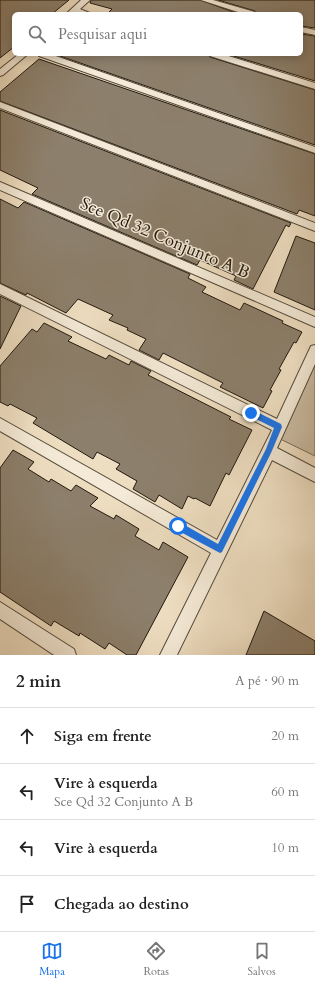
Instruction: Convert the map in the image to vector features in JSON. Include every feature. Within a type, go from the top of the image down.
[{"type":"street","points":[[72,12],[86,0]]},
{"type":"street","points":[[205,0],[245,12]]},
{"type":"street","points":[[303,30],[315,33]]},
{"type":"street","points":[[0,73],[21,56]]},
{"type":"street","points":[[48,56],[315,150]]},
{"type":"street","points":[[220,56],[315,86]]},
{"type":"street","points":[[0,105],[315,227]]},
{"type":"street","name":"Sce Qd 32 Conjunto A B","points":[[0,186],[315,322]]},
{"type":"street","points":[[0,289],[278,427]]},
{"type":"street","points":[[168,655],[268,451],[315,350]]},
{"type":"street","points":[[0,424],[220,549]]},
{"type":"street","points":[[268,451],[315,474]]},
{"type":"street","points":[[0,610],[68,655]]},
{"type":"shaded area","points":[[315,365],[315,456],[274,436]]},
{"type":"building","points":[[0,0],[69,0],[54,12],[12,12],[12,49],[0,58]]},
{"type":"building","points":[[91,0],[200,0],[233,12],[109,12],[112,9],[90,3]]},
{"type":"building","points":[[218,0],[315,0],[315,28],[303,26],[303,12],[255,11]]},
{"type":"building","points":[[303,34],[315,36],[315,81],[234,56],[303,56]]},
{"type":"building","points":[[60,56],[209,56],[315,90],[315,145]]},
{"type":"building","points":[[39,59],[315,154],[315,216],[299,210],[297,214],[0,101],[0,92]]},
{"type":"building","points":[[0,110],[291,223],[289,227],[286,225],[253,289],[234,280],[236,276],[200,260],[197,265],[32,194],[38,188],[0,170]]},
{"type":"building","points":[[0,199],[18,208],[24,202],[190,274],[188,278],[206,287],[202,292],[240,310],[244,303],[283,321],[282,323],[302,332],[296,343],[294,342],[279,369],[281,370],[270,390],[272,391],[263,408],[220,387],[223,383],[163,353],[159,360],[139,350],[146,339],[127,330],[128,328],[109,320],[113,315],[78,299],[66,313],[27,293],[26,295],[0,283]]},
{"type":"building","points":[[296,236],[315,243],[315,310],[274,292]]},
{"type":"building","points":[[0,296],[21,306],[0,349]]},
{"type":"building","points":[[44,323],[72,337],[68,341],[106,359],[109,355],[129,365],[131,361],[151,371],[148,375],[231,417],[229,419],[252,430],[229,475],[226,473],[210,506],[188,496],[182,509],[159,495],[155,502],[133,489],[137,481],[116,469],[120,464],[97,452],[93,459],[33,423],[37,418],[10,404],[8,406],[0,402],[0,366],[32,329],[37,332]]},
{"type":"building","points":[[13,450],[34,462],[28,469],[49,482],[51,479],[71,491],[76,485],[98,498],[90,506],[114,519],[116,515],[139,529],[135,536],[159,550],[163,542],[188,557],[136,655],[127,655],[109,643],[105,649],[80,633],[79,636],[54,621],[51,626],[0,592],[0,468]]},
{"type":"building","points":[[264,611],[315,641],[315,655],[246,655]]},
{"type":"route","points":[[178,526],[220,549],[268,451],[278,427],[251,413]]}]
